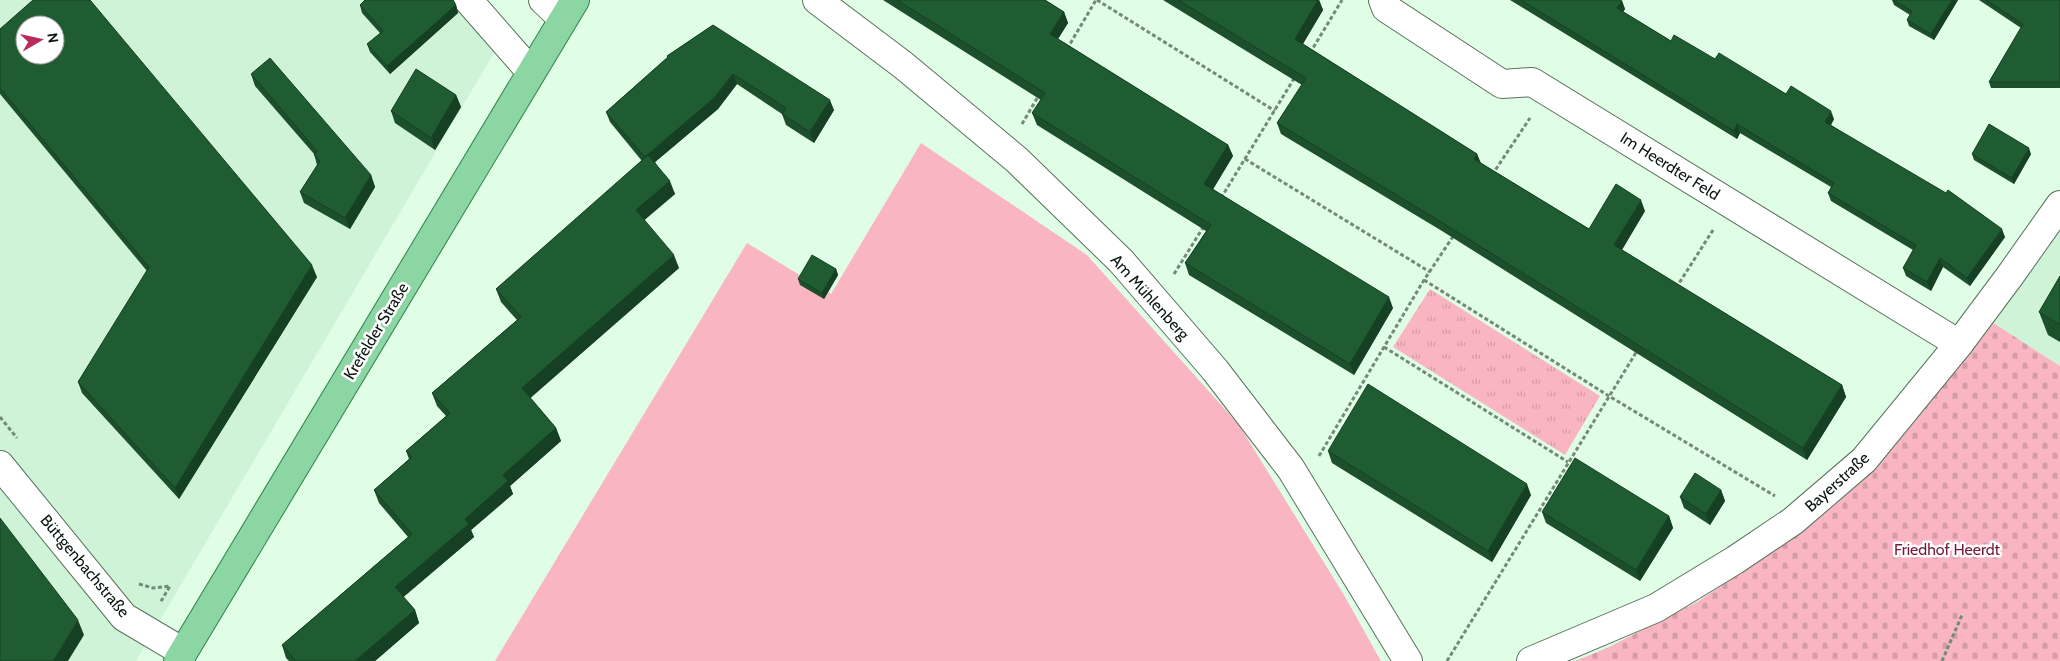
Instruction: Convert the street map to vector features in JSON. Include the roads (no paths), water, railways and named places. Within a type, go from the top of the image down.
[{"type":"main road","name":"Krefelder Straße","points":[[180,656],[569,9]]},
{"type":"street","points":[[468,0],[531,72]]},
{"type":"street","points":[[543,0],[569,9]]},
{"type":"street","name":"Am Mühlenberg","points":[[817,0],[903,66],[1006,152],[1121,261],[1215,370],[1291,469],[1408,661]]},
{"type":"street","name":"Im Heerdter Feld","points":[[1383,0],[1386,8],[1502,84],[1532,82],[1959,344]]},
{"type":"street","name":"Bayerstraße","points":[[1531,661],[1656,608],[1736,560],[1803,513],[1864,460],[1959,344],[2060,205]]},
{"type":"street","name":"Büttgenbachstraße","points":[[0,465],[124,617],[180,656]]},
{"type":"park label","name":"Friedhof Heerdt","points":[[1947,549]]}]
